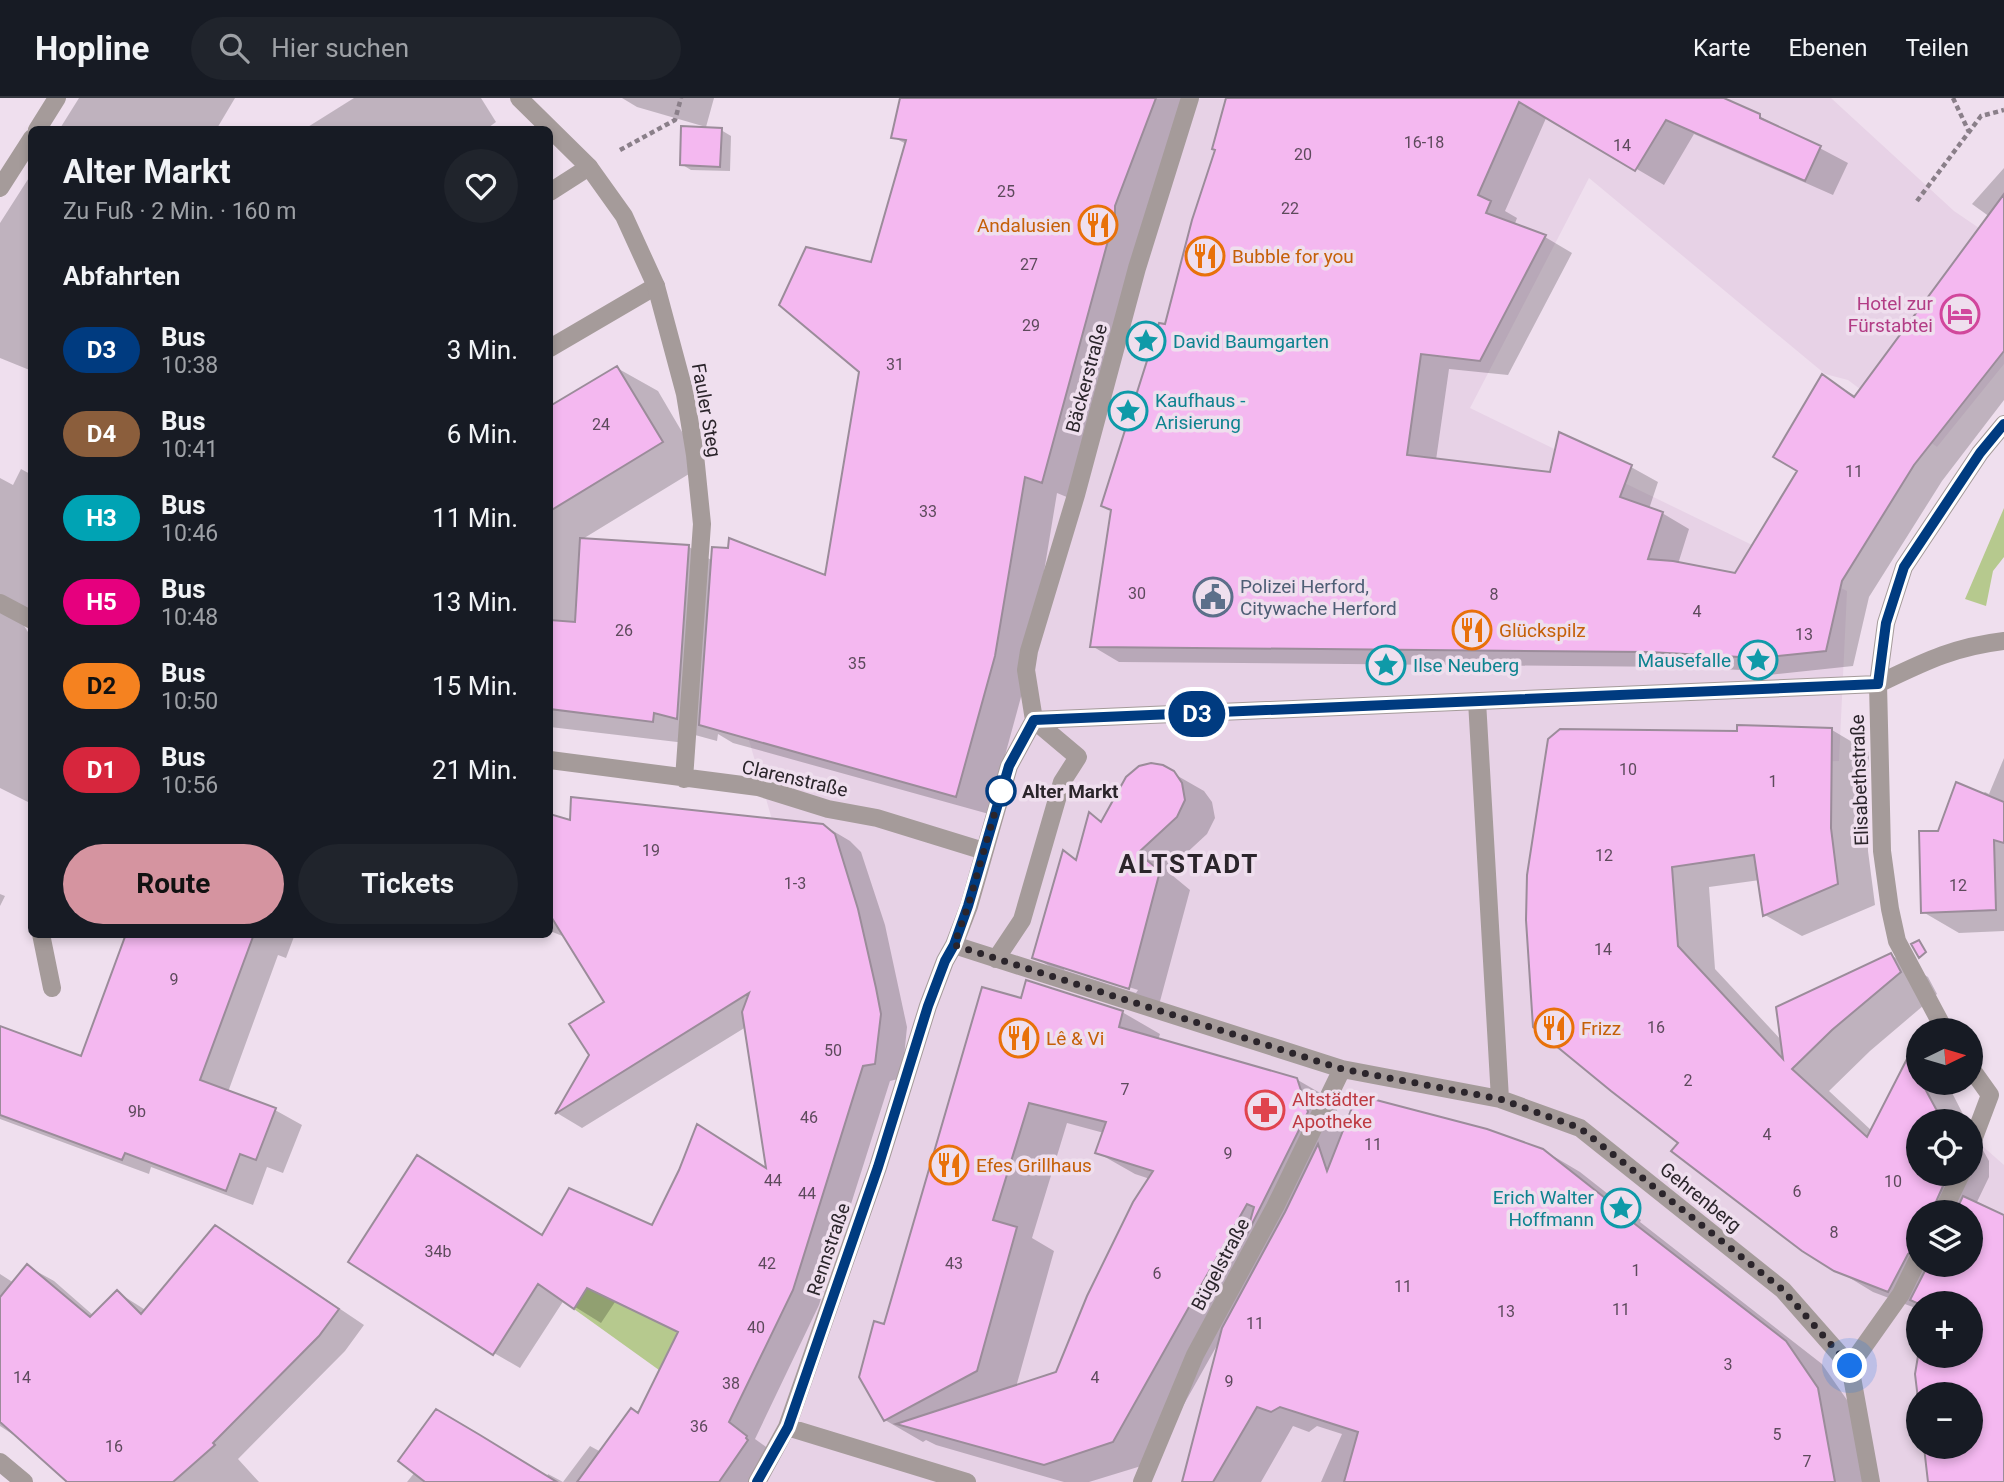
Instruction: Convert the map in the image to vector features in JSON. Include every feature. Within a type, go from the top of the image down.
[{"type":"street","points":[[40,126],[57,98]]},
{"type":"street","name":"Fauler Steg","points":[[519,98],[547,126]]},
{"type":"street","name":"Bäckerstraße","points":[[1034,720],[1026,670],[1029,651],[1076,495],[1137,268],[1191,98]]},
{"type":"street","name":"Fauler Steg","points":[[553,132],[589,167],[624,216],[656,286],[685,394],[702,524],[684,779]]},
{"type":"street","points":[[0,188],[28,144]]},
{"type":"street","points":[[553,190],[589,167]]},
{"type":"street","points":[[553,346],[656,286]]},
{"type":"street","name":"Elisabethstraße","points":[[1938,1018],[1898,941],[1890,909],[1882,851],[1878,684],[1886,623],[1904,567],[1980,453],[2004,424]]},
{"type":"street","points":[[0,603],[28,618]]},
{"type":"street","points":[[1034,720],[1878,684],[1938,655],[2004,640]]},
{"type":"street","points":[[1034,720],[1009,766],[954,945],[1342,1069],[1500,1099],[1477,701]]},
{"type":"street","points":[[996,959],[1022,920],[1062,782],[1078,757],[1034,720]]},
{"type":"street","name":"Clarenstraße","points":[[553,760],[758,787],[828,809],[877,818],[984,851]]},
{"type":"street","points":[[42,938],[51,988]]},
{"type":"street","name":"Rennstraße","points":[[757,1482],[788,1427],[865,1205],[922,1024],[945,961],[954,945]]},
{"type":"street","name":"Bügelstraße","points":[[1142,1482],[1195,1355],[1275,1207],[1342,1069]]},
{"type":"street","points":[[1983,1082],[1997,1098],[1983,1124]]},
{"type":"street","name":"Gehrenberg","points":[[1500,1099],[1580,1128],[1603,1145],[1783,1290],[1850,1366]]},
{"type":"street","points":[[1871,1482],[1850,1366],[1909,1277]]},
{"type":"street","points":[[788,1427],[967,1482]]},
{"type":"street","points":[[0,1462],[24,1482]]},
{"type":"path","points":[[589,167],[675,120],[681,98]]},
{"type":"path","points":[[1953,98],[1969,133]]},
{"type":"path","points":[[1917,201],[1981,117],[2004,110]]},
{"type":"shaded area","points":[[1077,98],[1831,98],[1954,211],[2004,245],[2004,364],[1937,447],[1848,380],[1825,374],[1589,178],[1470,408],[1847,591],[1839,761],[1571,769],[1575,999],[1906,1168],[1906,1186],[1983,1186],[1983,1147],[2004,1165],[2004,1482],[634,1482],[839,1051],[731,678],[885,703]]},
{"type":"green space","points":[[2004,508],[2004,557],[1993,571],[1986,606],[1965,599]]},
{"type":"green space","points":[[605,1204],[673,1235],[644,1315],[678,1332],[659,1370],[574,1309],[598,1271],[585,1237]]},
{"type":"building","points":[[900,98],[1156,98],[1115,206],[1115,215],[1042,483],[1025,477],[995,656],[956,797],[699,725],[712,547],[728,548],[729,538],[825,575],[859,372],[779,305],[806,247],[871,262],[906,140],[891,138]]},
{"type":"building","points":[[1226,98],[1724,98],[1821,146],[1805,181],[1666,120],[1635,171],[1519,102],[1478,195],[1491,201],[1486,213],[1546,235],[1480,361],[1421,354],[1407,455],[1550,472],[1559,432],[1632,465],[1620,497],[1663,512],[1648,559],[1735,573],[1797,471],[1773,457],[1822,374],[1854,397],[2004,194],[2004,351],[1914,465],[1842,581],[1826,651],[1739,660],[1739,657],[1649,652],[1090,647],[1111,510],[1101,506],[1159,323],[1165,324],[1192,220],[1215,150],[1212,149]]},
{"type":"building","points":[[681,126],[722,128],[720,167],[680,165]]},
{"type":"building","points":[[617,366],[663,442],[553,509],[553,404]]},
{"type":"building","points":[[580,538],[689,545],[677,719],[654,713],[653,722],[553,709],[553,620],[575,622]]},
{"type":"building","points":[[1737,725],[1832,728],[1831,828],[1838,884],[1763,916],[1754,855],[1672,867],[1678,946],[1783,1059],[1776,1007],[1891,953],[1901,972],[1832,1030],[1792,1069],[1867,1137],[1906,1061],[1906,1096],[1929,1096],[1936,1109],[1906,1109],[1906,1186],[1943,1186],[1937,1200],[1906,1200],[1906,1258],[1888,1292],[1834,1271],[1802,1251],[1671,1151],[1678,1143],[1533,1027],[1526,920],[1527,875],[1548,739],[1560,729],[1737,731]]},
{"type":"building","points":[[1151,763],[1174,771],[1182,783],[1185,800],[1177,817],[1138,853],[1160,871],[1129,989],[1032,958],[1063,850],[1076,860],[1089,812],[1101,822],[1126,777],[1139,766]]},
{"type":"building","points":[[1956,782],[2004,802],[2004,843],[1994,840],[1996,910],[1921,913],[1919,831],[1938,831]]},
{"type":"building","points":[[571,797],[823,824],[835,834],[858,909],[876,988],[881,1014],[875,1064],[863,1066],[793,1290],[729,1422],[747,1436],[748,1440],[719,1482],[577,1482],[631,1408],[638,1413],[678,1332],[587,1288],[574,1309],[538,1284],[493,1355],[348,1262],[417,1155],[542,1235],[569,1188],[652,1225],[679,1170],[697,1124],[766,1168],[742,1012],[749,993],[555,1114],[589,1055],[569,1024],[604,1002],[553,920],[553,815],[570,820]]},
{"type":"building","points":[[125,938],[253,938],[200,1080],[276,1108],[256,1160],[240,1154],[226,1191],[125,1153],[122,1160],[0,1115],[0,1026],[81,1056]]},
{"type":"building","points":[[1919,940],[1926,952],[1919,958],[1911,944]]},
{"type":"building","points":[[1026,980],[1123,1011],[1119,1027],[1297,1078],[1308,1112],[1246,1236],[1254,1207],[1247,1204],[1113,1442],[1044,1465],[896,1424],[1056,1372],[1087,1296],[1133,1202],[1153,1171],[1095,1153],[1106,1122],[1029,1103],[993,1220],[1017,1227],[977,1371],[884,1421],[859,1377],[874,1321],[884,1324],[982,987],[1021,998]]},
{"type":"building","points":[[1357,1095],[1487,1129],[1543,1149],[1605,1198],[1604,1200],[1786,1341],[1818,1388],[1835,1482],[1344,1482],[1358,1432],[1280,1407],[1271,1412],[1257,1407],[1213,1482],[1182,1482],[1222,1328],[1285,1212],[1318,1144],[1327,1171]]},
{"type":"building","points":[[1983,1205],[2004,1215],[2004,1482],[1928,1482],[1925,1459],[1983,1459],[1983,1382],[1916,1382],[1915,1374],[1916,1368],[1983,1368],[1983,1291],[1915,1291],[1922,1277],[1983,1277]]},
{"type":"building","points":[[215,1225],[339,1309],[319,1336],[213,1443],[215,1445],[173,1482],[67,1482],[0,1422],[0,1297],[27,1264],[90,1317],[117,1290],[141,1314]]},
{"type":"building","points":[[436,1409],[557,1482],[425,1482],[398,1461]]},
{"type":"bus line","name":"D3","points":[[757,1482],[788,1427],[878,1167],[928,1006],[968,906],[1009,766],[1034,720],[1878,684],[1886,623],[1904,567],[1980,453],[2004,424]]},
{"type":"place","name":"Andalusien","points":[[1098,225]]},
{"type":"place","name":"Bubble for you","points":[[1205,256]]},
{"type":"place","name":"Hotel zur Fürstabtei","points":[[1960,314]]},
{"type":"place","name":"David Baumgarten","points":[[1146,341]]},
{"type":"place","name":"Kaufhaus - Arisierung","points":[[1128,411]]},
{"type":"place","name":"Polizei Herford, Citywache Herford","points":[[1213,597]]},
{"type":"place","name":"Glückspilz","points":[[1472,630]]},
{"type":"place","name":"Mausefalle","points":[[1758,660]]},
{"type":"place","name":"Ilse Neuberg","points":[[1386,665]]},
{"type":"place","name":"Alter Markt","points":[[1001,791]]},
{"type":"place","name":"Frizz","points":[[1554,1028]]},
{"type":"place","name":"Lê & Vi","points":[[1019,1038]]},
{"type":"place","name":"Altstädter Apotheke","points":[[1265,1110]]},
{"type":"place","name":"Efes Grillhaus","points":[[949,1165]]},
{"type":"place","name":"Erich Walter Hoffmann","points":[[1621,1208]]},
{"type":"district","name":"ALTSTADT","points":[[1189,864]]},
{"type":"route","points":[[1001,791],[954,945],[1342,1069],[1500,1099],[1580,1128],[1783,1290],[1850,1366]]}]
